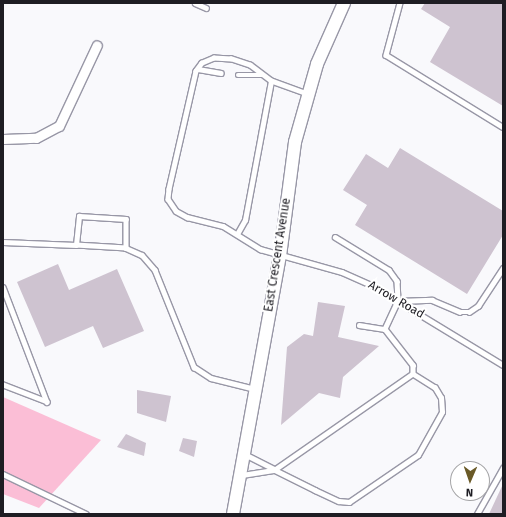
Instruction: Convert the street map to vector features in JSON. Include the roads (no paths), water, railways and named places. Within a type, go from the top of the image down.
[{"type":"street","name":"East Crescent Avenue","points":[[233,514],[280,256],[295,142],[308,94],[328,36],[344,3]]},
{"type":"street","points":[[3,139],[36,138],[59,126],[97,45]]},
{"type":"lane","points":[[195,3],[206,8]]},
{"type":"lane","points":[[400,3],[386,55],[503,127]]},
{"type":"lane","points":[[221,73],[198,69],[202,63],[214,58],[231,60],[250,65],[271,81],[308,94]]},
{"type":"lane","name":"Arrow Road","points":[[198,69],[168,199],[176,211],[186,217],[223,226],[237,234],[248,243],[280,256],[342,272],[398,301],[503,364]]},
{"type":"lane","points":[[238,75],[263,75]]},
{"type":"lane","points":[[237,234],[245,220],[271,81]]},
{"type":"lane","points":[[76,245],[79,216],[126,219],[126,248]]},
{"type":"lane","points":[[334,238],[389,270],[397,281],[398,301],[385,329]]},
{"type":"lane","points":[[3,242],[126,248],[142,255],[155,270],[194,367],[211,378],[232,385],[255,389]]},
{"type":"lane","points":[[398,301],[432,300],[460,312],[469,312],[478,306],[503,268]]},
{"type":"lane","points":[[3,287],[47,402],[3,385]]},
{"type":"lane","points":[[359,325],[385,329],[413,365],[413,374]]},
{"type":"lane","points":[[240,475],[275,470],[413,374]]},
{"type":"lane","points":[[244,453],[315,490],[339,501],[349,502],[418,455],[442,412],[441,398],[435,388],[413,374]]},
{"type":"lane","points":[[477,514],[503,468]]},
{"type":"lane","points":[[3,474],[86,514]]}]
